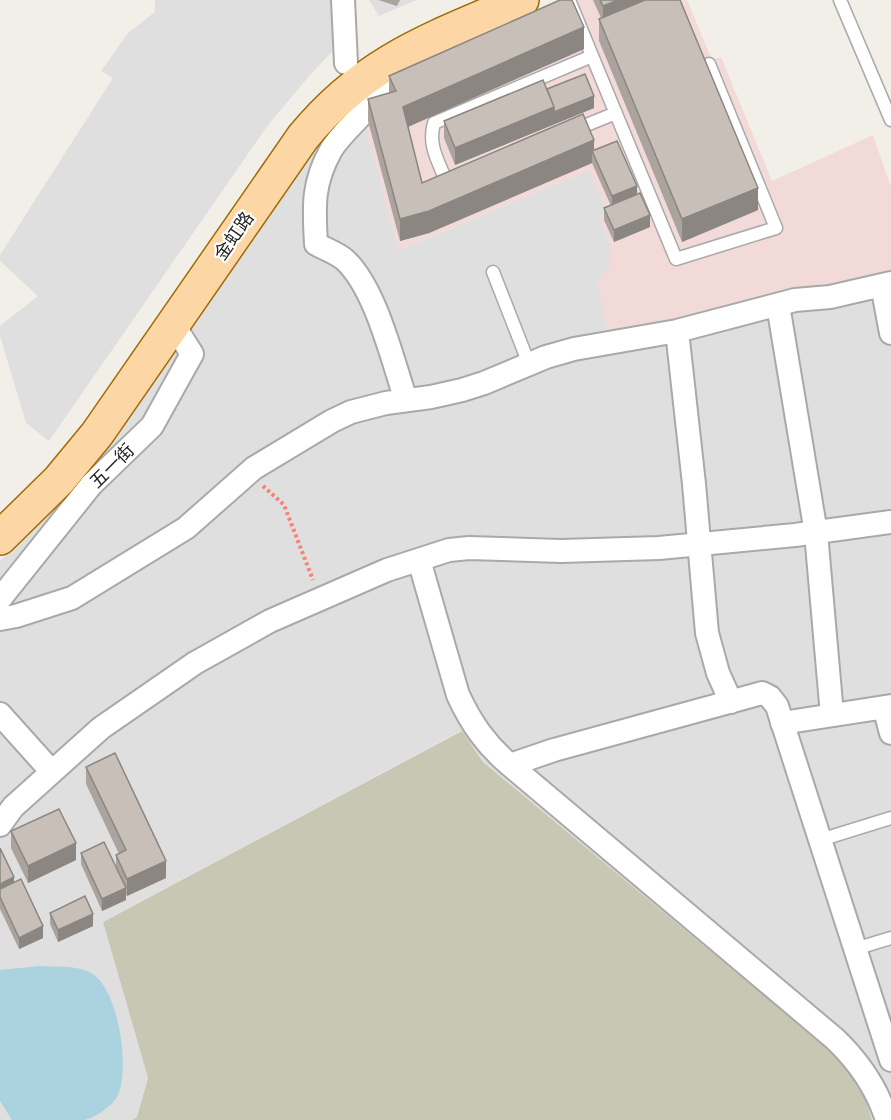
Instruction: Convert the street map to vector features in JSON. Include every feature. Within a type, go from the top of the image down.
[{"type":"main road","name":"金虹路","points":[[0,509],[43,466],[79,421],[285,124],[318,87],[346,63],[392,34],[468,0]]},
{"type":"main road","name":"金虹路","points":[[0,538],[79,458],[317,119],[350,88],[388,61],[522,0]]},
{"type":"street","points":[[343,0],[346,63]]},
{"type":"street","points":[[388,61],[388,79],[384,90],[340,137],[332,149],[320,174],[313,203],[316,244],[343,258],[364,284],[406,400]]},
{"type":"street","points":[[0,619],[72,598],[186,528],[249,473],[332,421],[372,406],[462,390],[574,349],[677,331],[795,300],[830,297],[887,284],[891,333]]},
{"type":"street","points":[[778,305],[816,532],[832,715]]},
{"type":"street","name":"五一街","points":[[0,599],[91,485],[152,426],[192,354],[173,324]]},
{"type":"street","points":[[677,331],[707,633],[718,673],[731,702]]},
{"type":"street","points":[[0,825],[13,807],[101,728],[195,663],[270,621],[387,570],[449,550],[469,548],[561,551],[699,544],[891,522]]},
{"type":"street","points":[[419,560],[462,703],[485,741],[510,765],[835,1039],[865,1074],[882,1105],[887,1120]]},
{"type":"street","points":[[510,765],[554,750],[762,693],[770,697],[777,706],[891,1060]]},
{"type":"street","points":[[782,723],[888,706],[891,733]]},
{"type":"street","points":[[0,714],[52,772]]},
{"type":"street","points":[[865,1074],[891,1066]]},
{"type":"lane","points":[[569,0],[676,259],[777,228],[709,64]]},
{"type":"lane","points":[[840,0],[891,120]]},
{"type":"lane","points":[[466,175],[456,179],[445,177],[432,147],[431,135],[434,123],[592,56]]},
{"type":"lane","points":[[562,135],[616,113]]},
{"type":"lane","points":[[493,272],[529,364]]},
{"type":"lane","points":[[820,840],[891,818]]},
{"type":"lane","points":[[855,949],[891,938]]},
{"type":"path","points":[[249,473],[284,505],[321,598]]},
{"type":"shaded area","points":[[155,0],[340,0],[343,40],[268,125],[49,441],[26,423],[0,336],[0,326],[38,296],[0,261],[0,255],[113,78],[101,71],[128,33],[155,12]]},
{"type":"shaded area","points":[[369,0],[417,0],[379,16]]},
{"type":"shaded area","points":[[564,0],[687,0],[712,60],[721,57],[772,181],[873,135],[891,187],[891,278],[608,335],[597,282],[610,267],[610,243],[599,216],[607,212],[589,170],[399,250],[364,122]]},
{"type":"shaded area","points":[[360,105],[399,250],[589,170],[607,212],[599,216],[610,243],[610,267],[891,288],[891,1120],[872,1120],[861,1084],[483,762],[461,731],[103,922],[148,1078],[137,1117],[132,1120],[0,1120],[0,561],[55,510],[115,433],[299,172],[332,132]]},
{"type":"shaded area","points":[[462,731],[483,762],[842,1061],[861,1084],[872,1120],[132,1120],[137,1117],[148,1078],[103,922]]},
{"type":"water","points":[[39,966],[74,968],[93,974],[102,983],[116,1013],[123,1067],[118,1095],[113,1103],[104,1110],[85,1120],[12,1120],[0,1101],[0,970]]},
{"type":"building","points":[[560,0],[572,0],[584,27],[403,107],[422,183],[583,114],[594,140],[429,211],[400,219],[368,99],[396,91],[389,76]]},
{"type":"building","points":[[600,0],[618,0],[603,6]]},
{"type":"building","points":[[645,0],[680,0],[758,188],[682,219],[599,19]]},
{"type":"building","points":[[585,74],[594,96],[554,112],[547,89]]},
{"type":"building","points":[[543,80],[554,107],[455,148],[444,121]]},
{"type":"building","points":[[617,141],[637,186],[612,196],[592,151]]},
{"type":"building","points":[[640,193],[650,215],[614,230],[604,208]]},
{"type":"building","points":[[115,753],[166,861],[127,879],[116,855],[126,850],[86,767]]},
{"type":"building","points":[[59,809],[76,843],[28,866],[11,831]]},
{"type":"building","points":[[104,842],[126,888],[102,899],[81,853]]},
{"type":"building","points":[[0,848],[14,877],[0,884]]},
{"type":"building","points":[[21,879],[43,926],[19,938],[0,897],[0,889]]},
{"type":"building","points":[[85,896],[93,914],[58,930],[50,913]]}]
